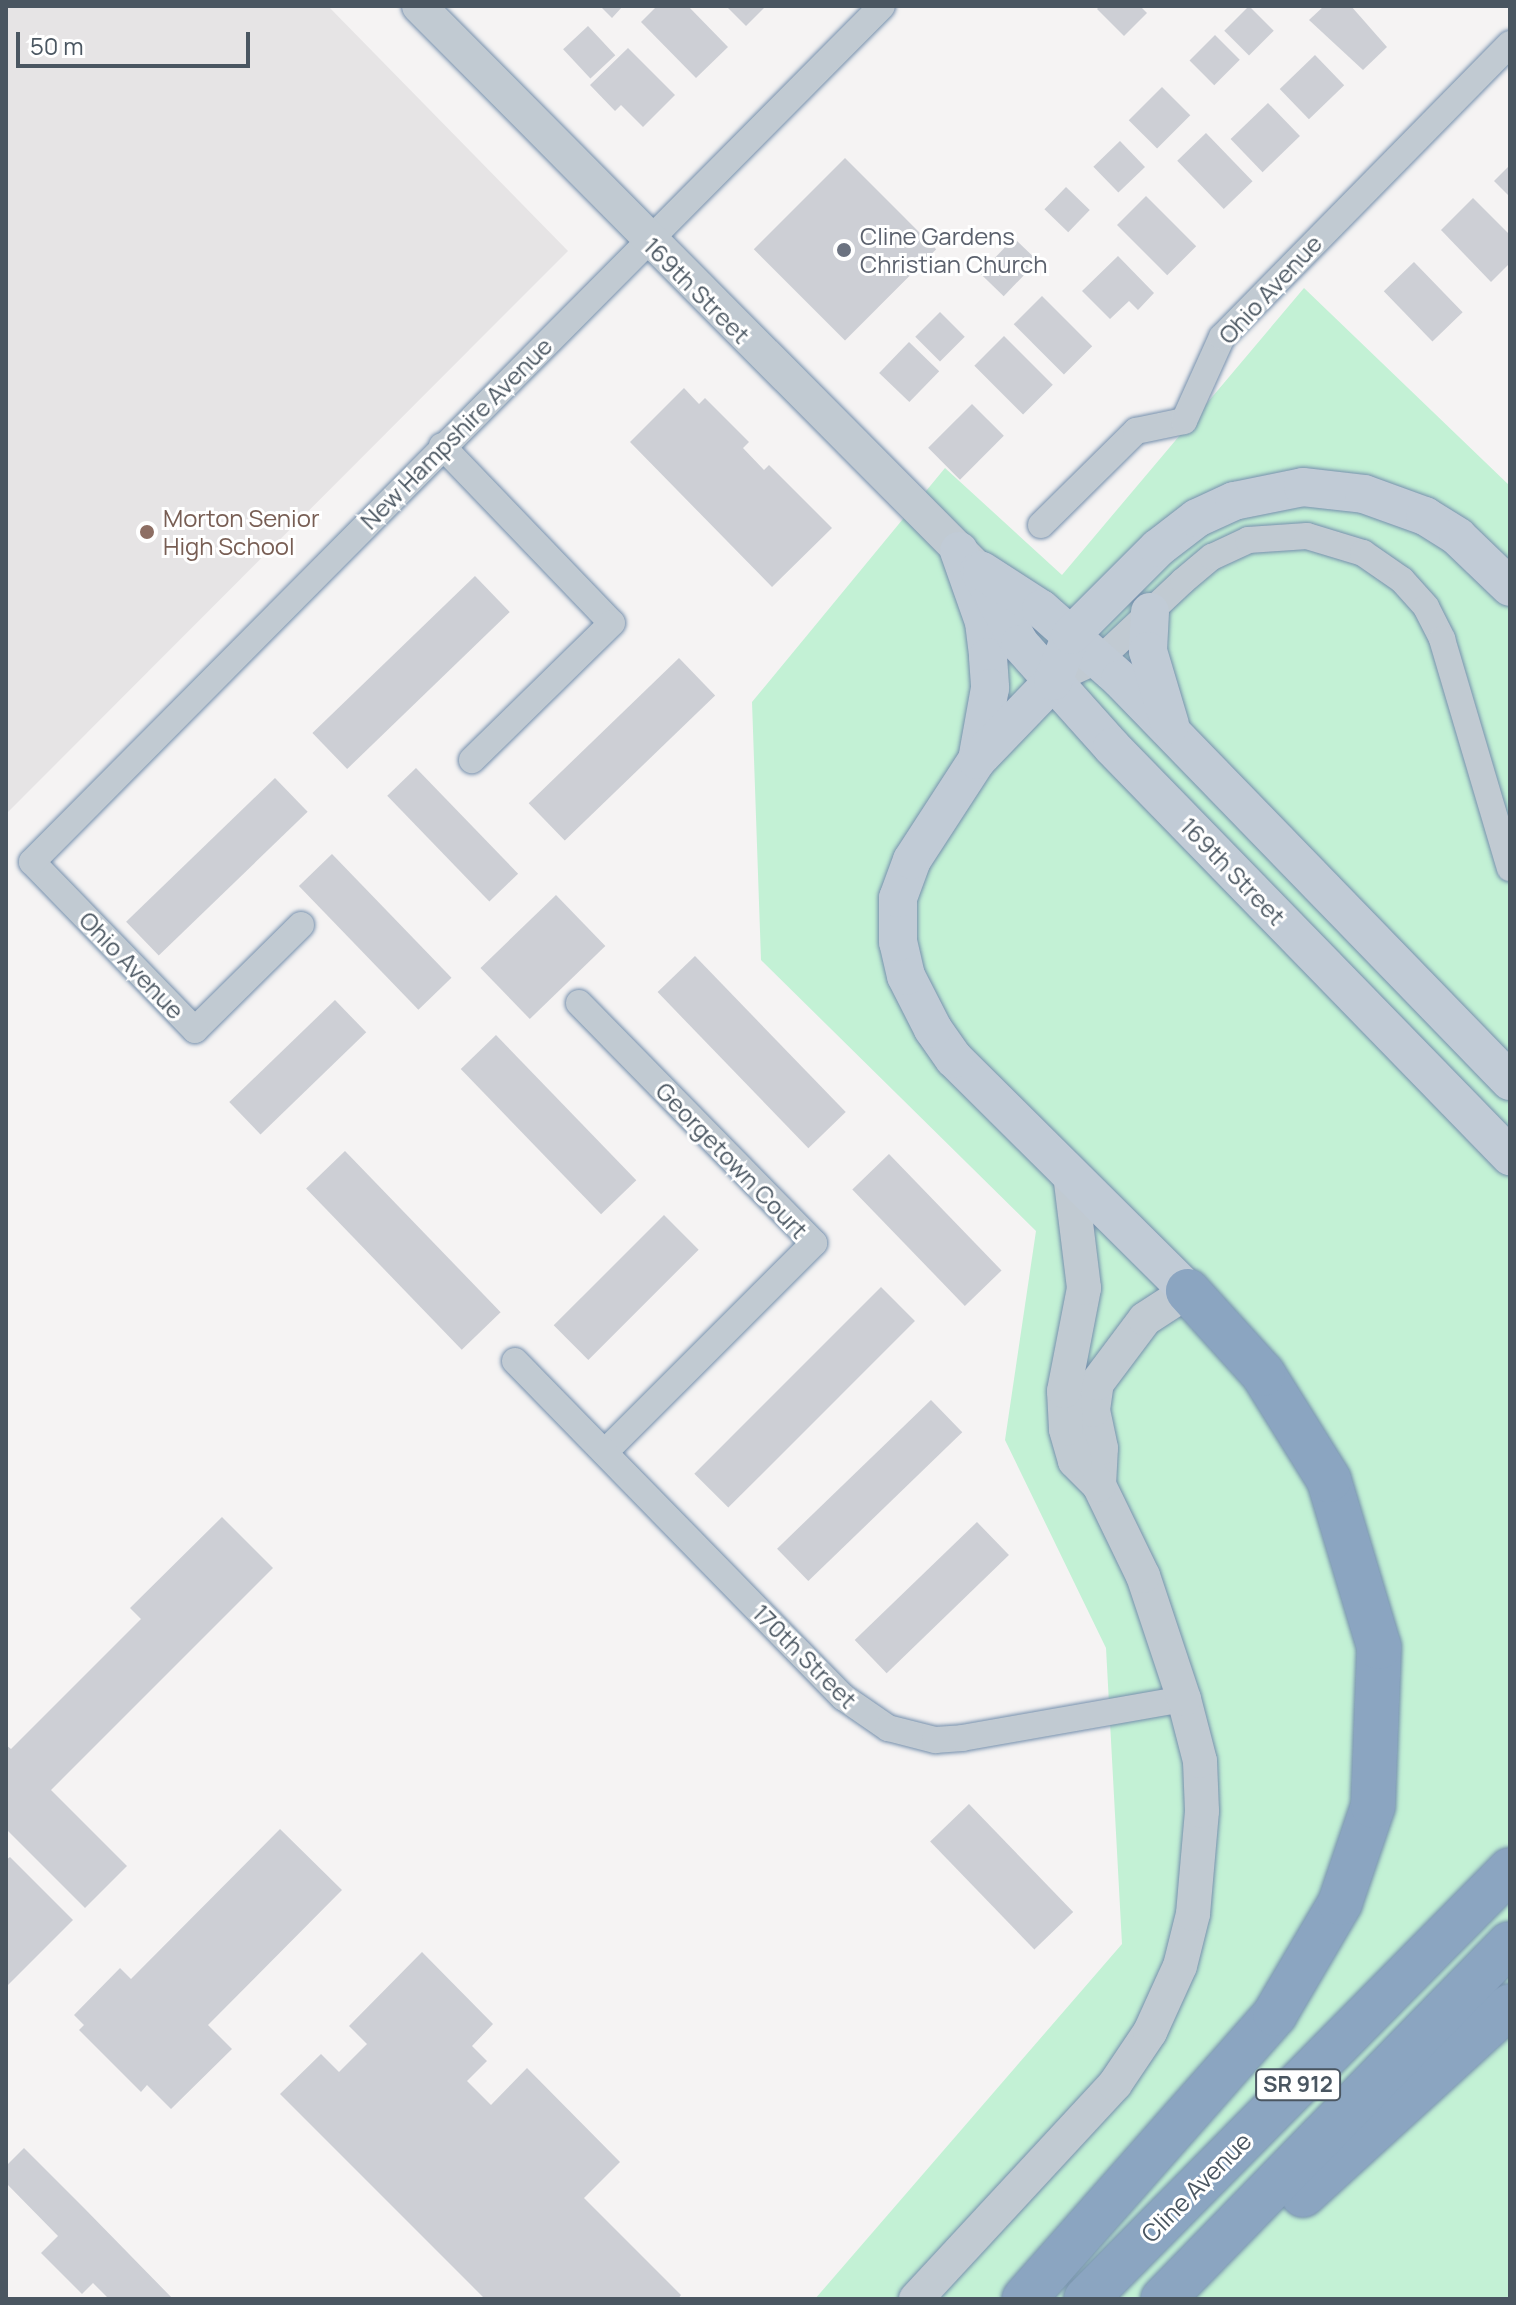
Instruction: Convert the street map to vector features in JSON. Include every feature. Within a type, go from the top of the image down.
[{"type":"highway","points":[[1024,2299],[1275,2014],[1340,1903],[1373,1806],[1379,1647],[1329,1480],[1263,1374],[1188,1291]]},
{"type":"highway","name":"Cline Avenue","points":[[1086,2299],[1510,1870]]},
{"type":"highway","name":"SR 912","points":[[1163,2299],[1510,1944]]},
{"type":"highway","points":[[1189,2299],[1510,2006]]},
{"type":"main road","points":[[1188,1291],[954,1059],[906,976],[898,942],[898,898],[912,860],[977,760],[1053,681],[1071,635],[1158,548],[1197,518],[1234,501],[1303,487],[1364,494],[1425,516],[1458,537],[1510,587]]},
{"type":"main road","name":"169th Street","points":[[969,560],[1071,635],[1099,660],[1510,1081]]},
{"type":"main road","name":"169th Street","points":[[969,560],[1020,644],[1053,681],[1510,1156]]},
{"type":"main road","points":[[969,560],[984,622],[990,688],[977,760]]},
{"type":"main road","points":[[1150,612],[1148,651],[1174,736]]},
{"type":"street","name":"169th Street","points":[[419,6],[648,241],[969,560]]},
{"type":"street","name":"New Hampshire Avenue","points":[[32,862],[882,6]]},
{"type":"street","name":"Ohio Avenue","points":[[1041,525],[1136,431],[1184,421],[1222,337],[1510,44]]},
{"type":"street","points":[[442,446],[612,623],[472,760]]},
{"type":"street","points":[[1053,681],[1099,660],[1212,557],[1248,540],[1280,535],[1307,536],[1363,553],[1402,580],[1426,607],[1442,639],[1510,868]]},
{"type":"street","name":"Ohio Avenue","points":[[32,862],[195,1030],[301,925]]},
{"type":"street","name":"Georgetown Court","points":[[579,1003],[814,1243],[605,1452]]},
{"type":"street","points":[[916,2299],[1115,2084],[1150,2032],[1180,1966],[1193,1914],[1202,1811],[1200,1761],[1184,1699],[1143,1576],[1099,1485],[1075,1461],[1066,1429],[1064,1391],[1084,1288],[1070,1174]]},
{"type":"street","points":[[1099,1485],[1101,1448],[1093,1410],[1097,1383],[1145,1319],[1188,1291]]},
{"type":"street","name":"170th Street","points":[[515,1361],[843,1697],[888,1728],[935,1740],[962,1738],[1184,1699]]},
{"type":"shaded area","name":"Morton Senior High School","points":[[6,6],[328,6],[568,251],[6,814]]},
{"type":"green space","points":[[1304,288],[1510,486],[1510,2299],[815,2299],[1122,1944],[1106,1648],[1005,1440],[1036,1231],[761,960],[752,702],[945,468],[1062,575]]},
{"type":"building","points":[[600,6],[623,6],[612,18]]},
{"type":"building","points":[[657,6],[688,6],[728,47],[696,78],[641,22]]},
{"type":"building","points":[[726,6],[766,6],[746,26]]},
{"type":"building","points":[[1100,6],[1140,6],[1147,13],[1124,36],[1097,9]]},
{"type":"building","points":[[1249,6],[1274,31],[1249,55],[1224,31]]},
{"type":"building","points":[[1324,6],[1351,6],[1387,47],[1363,70],[1309,20]]},
{"type":"building","points":[[588,26],[615,55],[590,78],[563,49]]},
{"type":"building","points":[[1215,35],[1240,60],[1214,85],[1190,60]]},
{"type":"building","points":[[628,48],[675,95],[643,127],[621,105],[615,111],[590,85]]},
{"type":"building","points":[[1315,55],[1344,85],[1309,119],[1280,89]]},
{"type":"building","points":[[1162,87],[1190,115],[1157,149],[1129,120]]},
{"type":"building","points":[[1268,103],[1300,136],[1263,172],[1231,139]]},
{"type":"building","points":[[1206,133],[1253,181],[1224,209],[1177,161]]},
{"type":"building","points":[[1120,141],[1145,167],[1118,193],[1093,167]]},
{"type":"building","name":"Cline Gardens Christian Church","points":[[845,158],[936,249],[845,340],[754,249]]},
{"type":"building","points":[[1510,165],[1510,197],[1494,181]]},
{"type":"building","points":[[1066,187],[1090,210],[1068,232],[1044,209]]},
{"type":"building","points":[[1146,196],[1196,246],[1167,275],[1117,225]]},
{"type":"building","points":[[1473,198],[1510,235],[1510,263],[1491,282],[1441,230]]},
{"type":"building","points":[[1014,238],[1038,261],[1004,296],[980,273]]},
{"type":"building","points":[[1118,256],[1154,293],[1138,310],[1129,301],[1110,319],[1082,291]]},
{"type":"building","points":[[1414,262],[1463,312],[1432,342],[1384,291]]},
{"type":"building","points":[[1042,296],[1092,346],[1064,374],[1014,324]]},
{"type":"building","points":[[940,312],[965,337],[940,361],[915,337]]},
{"type":"building","points":[[1004,336],[1053,385],[1023,414],[974,366]]},
{"type":"building","points":[[909,342],[939,371],[909,402],[879,373]]},
{"type":"building","points":[[684,388],[699,404],[705,398],[749,442],[743,448],[764,470],[769,465],[832,528],[772,587],[630,442]]},
{"type":"building","points":[[972,404],[1004,436],[960,480],[928,448]]},
{"type":"building","points":[[475,576],[510,612],[347,769],[312,733]]},
{"type":"building","points":[[679,658],[715,695],[565,841],[529,803]]},
{"type":"building","points":[[416,768],[518,874],[489,902],[387,796]]},
{"type":"building","points":[[275,778],[308,812],[159,956],[126,922]]},
{"type":"building","points":[[332,854],[451,978],[418,1010],[299,886]]},
{"type":"building","points":[[556,895],[605,946],[530,1019],[480,968]]},
{"type":"building","points":[[695,956],[846,1112],[808,1148],[658,992]]},
{"type":"building","points":[[335,1000],[366,1032],[261,1134],[229,1102]]},
{"type":"building","points":[[496,1035],[636,1180],[601,1214],[461,1069]]},
{"type":"building","points":[[345,1151],[501,1312],[462,1350],[306,1189]]},
{"type":"building","points":[[889,1154],[1002,1271],[965,1306],[852,1189]]},
{"type":"building","points":[[664,1215],[699,1250],[588,1360],[554,1325]]},
{"type":"building","points":[[881,1287],[915,1321],[728,1508],[694,1474]]},
{"type":"building","points":[[931,1400],[962,1432],[808,1581],[777,1549]]},
{"type":"building","points":[[222,1517],[273,1568],[51,1790],[127,1866],[85,1908],[6,1829],[6,1745],[11,1749],[141,1619],[130,1608]]},
{"type":"building","points":[[977,1522],[1009,1555],[887,1673],[855,1640]]},
{"type":"building","points":[[969,1804],[1073,1912],[1034,1949],[930,1842]]},
{"type":"building","points":[[280,1829],[342,1890],[208,2025],[232,2049],[171,2109],[147,2085],[141,2092],[79,2030],[84,2025],[74,2015],[120,1968],[131,1979]]},
{"type":"building","points":[[10,1857],[73,1920],[6,1987],[6,1860]]},
{"type":"building","points":[[422,1952],[493,2024],[472,2046],[487,2061],[467,2081],[491,2105],[527,2068],[620,2162],[584,2198],[681,2295],[678,2299],[485,2299],[280,2094],[321,2054],[339,2072],[367,2044],[349,2026]]},
{"type":"building","points":[[24,2148],[173,2299],[109,2299],[93,2283],[82,2294],[41,2253],[58,2236],[6,2183],[6,2166]]},
{"type":"place","name":"Cline Gardens Christian Church","points":[[844,250]]},
{"type":"place","name":"Morton Senior High School","points":[[147,532]]}]
